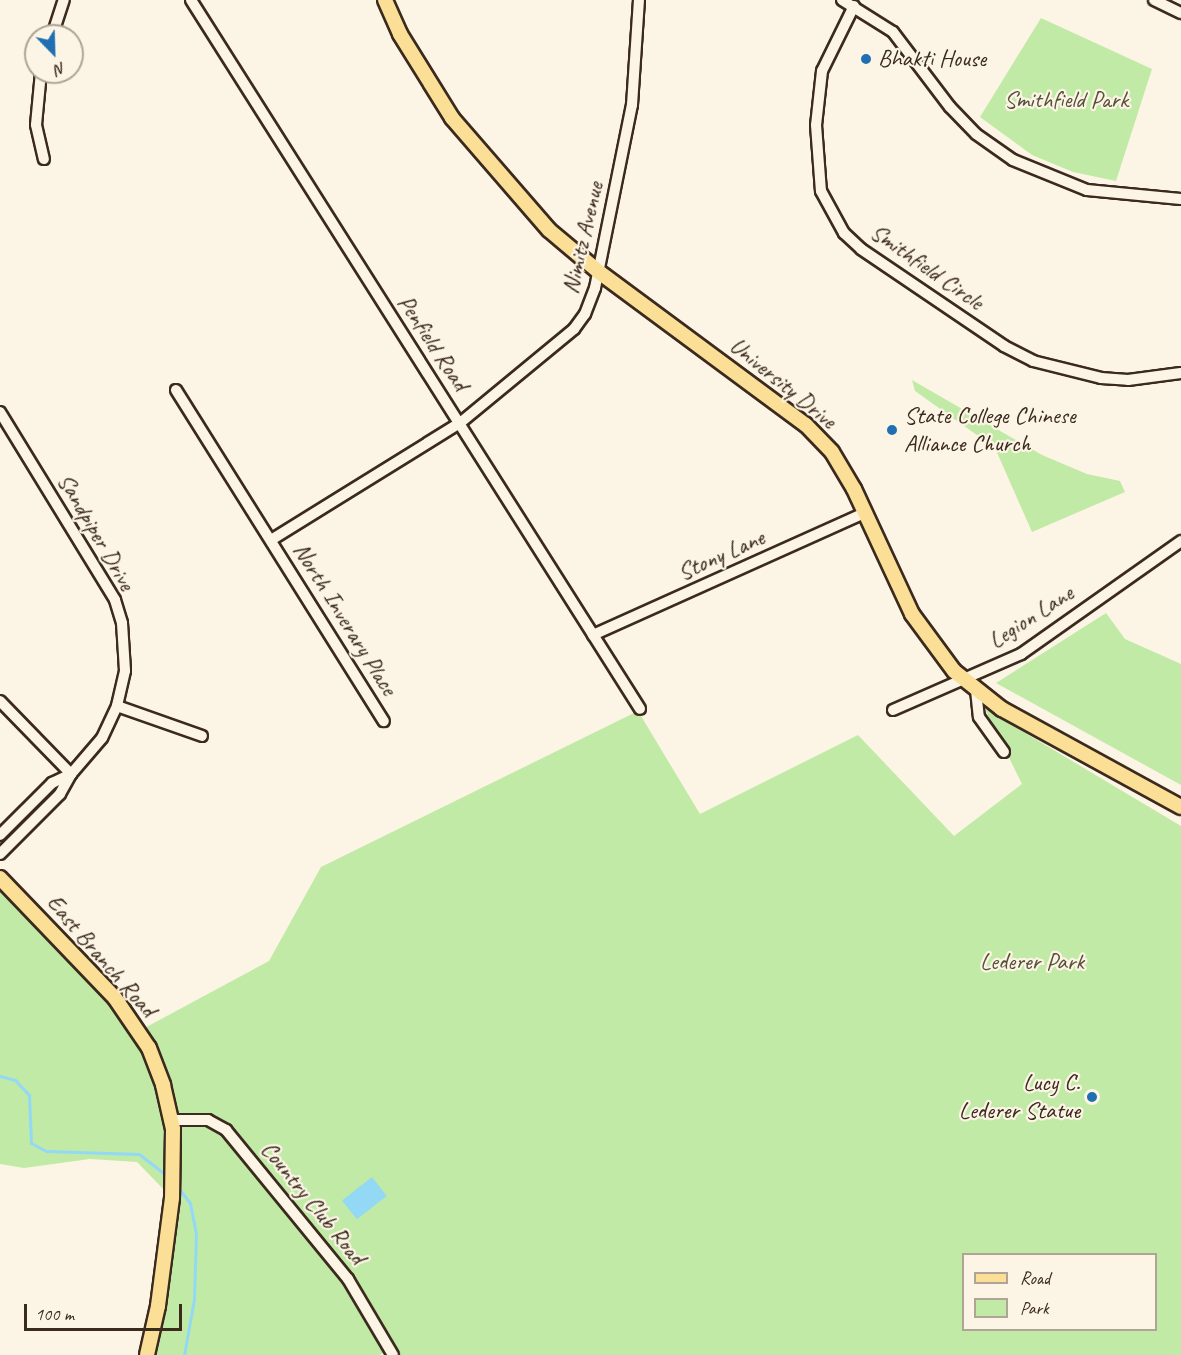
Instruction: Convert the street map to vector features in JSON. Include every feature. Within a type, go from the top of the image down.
[{"type":"main road","name":"University Drive","points":[[385,0],[427,80],[477,151],[549,230],[599,272],[806,425],[832,452],[865,513],[916,621],[963,679],[1002,709],[1181,807]]},
{"type":"main road","name":"East Branch Road","points":[[0,878],[115,998],[139,1031],[159,1072],[171,1120],[173,1163],[158,1306],[147,1355]]},
{"type":"street","points":[[56,24],[64,0]]},
{"type":"street","name":"Penfield Road","points":[[191,0],[640,709]]},
{"type":"street","name":"Nimitz Avenue","points":[[271,540],[460,423],[574,329],[593,297],[632,105],[639,0]]},
{"type":"street","points":[[842,0],[893,32],[957,115],[1012,160],[1087,190],[1181,199]]},
{"type":"street","points":[[1154,0],[1181,14]]},
{"type":"street","name":"Smithfield Circle","points":[[854,6],[822,71],[816,125],[821,191],[844,233],[861,249],[1004,346],[1033,361],[1101,378],[1128,380],[1181,373]]},
{"type":"street","points":[[39,84],[36,125],[44,159]]},
{"type":"street","name":"North Inverary Place","points":[[176,390],[384,720]]},
{"type":"street","name":"Sandpiper Drive","points":[[0,412],[115,600],[125,646],[125,671],[117,706],[102,738],[71,774],[60,794],[0,854]]},
{"type":"street","name":"Stony Lane","points":[[593,635],[865,513]]},
{"type":"street","name":"Legion Lane","points":[[893,710],[1021,654],[1181,541]]},
{"type":"street","points":[[976,690],[979,717],[1004,752]]},
{"type":"street","points":[[0,701],[71,774]]},
{"type":"street","points":[[117,706],[202,736]]},
{"type":"street","name":"Sandpiper Drive","points":[[0,835],[52,783],[71,774]]},
{"type":"street","name":"Country Club Road","points":[[171,1120],[208,1120],[226,1130],[348,1279],[393,1355]]},
{"type":"green space","name":"Smithfield Park","points":[[1041,18],[1152,69],[1116,181],[1073,172],[1032,155],[980,117]]},
{"type":"green space","points":[[912,380],[1042,455],[1087,474],[1120,481],[1125,492],[1032,532],[995,448],[915,391]]},
{"type":"green space","points":[[1106,613],[1125,639],[1181,664],[1181,785],[996,683]]},
{"type":"green space","name":"Lederer Park","points":[[985,709],[1181,826],[1181,1355],[393,1355],[389,1349],[380,1355],[147,1355],[171,1197],[137,1162],[90,1159],[24,1168],[0,1164],[0,878],[139,1031],[269,961],[321,867],[638,711],[700,814],[858,735],[954,836],[1022,784]]},
{"type":"water","points":[[372,1177],[387,1196],[357,1219],[342,1200]]},
{"type":"waterway","points":[[0,1076],[15,1080],[29,1095],[31,1143],[46,1151],[139,1154],[168,1177]]},
{"type":"waterway","points":[[177,1186],[190,1203],[196,1234],[194,1299],[184,1355]]},
{"type":"place","name":"Bhakti House","points":[[866,59]]},
{"type":"place","name":"State College Chinese Alliance Church","points":[[892,430]]},
{"type":"place","name":"Lucy C. Lederer Statue","points":[[1092,1097]]}]
